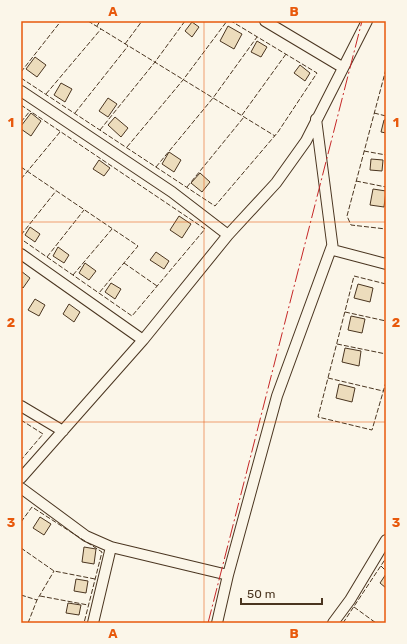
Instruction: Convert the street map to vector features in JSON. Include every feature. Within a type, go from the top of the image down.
[{"type":"street","points":[[265,21],[342,67]]},
{"type":"street","points":[[21,478],[143,340],[228,236],[276,183],[306,141],[342,67],[367,21]]},
{"type":"street","points":[[21,91],[172,192],[228,236]]},
{"type":"street","points":[[316,119],[332,250],[386,264]]},
{"type":"street","points":[[217,623],[228,574],[276,396],[332,246]]},
{"type":"street","points":[[21,254],[143,340]]},
{"type":"street","points":[[21,406],[62,431]]},
{"type":"street","points":[[21,488],[86,536],[112,547],[228,574]]},
{"type":"street","points":[[333,623],[350,600],[386,540]]},
{"type":"street","points":[[93,623],[112,547]]},
{"type":"building","points":[[192,22],[199,27],[192,37],[185,31]]},
{"type":"building","points":[[228,26],[242,34],[234,49],[220,41]]},
{"type":"building","points":[[257,41],[267,47],[261,57],[251,52]]},
{"type":"building","points":[[35,57],[46,65],[37,77],[26,69]]},
{"type":"building","points":[[300,65],[310,73],[305,81],[294,73]]},
{"type":"building","points":[[61,83],[72,89],[65,102],[54,95]]},
{"type":"building","points":[[108,98],[117,104],[108,117],[99,111]]},
{"type":"building","points":[[31,113],[41,121],[31,136],[21,129],[21,126]]},
{"type":"building","points":[[115,117],[128,128],[121,137],[108,125]]},
{"type":"building","points":[[384,120],[386,120],[386,133],[381,132]]},
{"type":"building","points":[[169,152],[181,160],[174,172],[162,164]]},
{"type":"building","points":[[371,159],[383,160],[382,171],[370,170]]},
{"type":"building","points":[[99,160],[110,168],[104,176],[93,169]]},
{"type":"building","points":[[200,173],[210,182],[202,192],[191,183]]},
{"type":"building","points":[[373,189],[386,191],[384,207],[370,205]]},
{"type":"building","points":[[179,216],[191,224],[182,238],[170,230]]},
{"type":"building","points":[[30,227],[40,234],[35,242],[25,235]]},
{"type":"building","points":[[58,247],[69,255],[64,263],[53,256]]},
{"type":"building","points":[[156,252],[169,261],[164,269],[150,260]]},
{"type":"building","points":[[85,263],[96,271],[89,280],[79,273]]},
{"type":"building","points":[[21,271],[30,278],[23,288],[21,286]]},
{"type":"building","points":[[111,283],[121,289],[115,299],[105,292]]},
{"type":"building","points":[[358,284],[373,288],[370,302],[354,298]]},
{"type":"building","points":[[35,299],[45,305],[39,316],[28,310]]},
{"type":"building","points":[[69,304],[80,312],[74,322],[63,314]]},
{"type":"building","points":[[351,316],[365,319],[362,333],[348,330]]},
{"type":"building","points":[[345,348],[361,351],[359,366],[342,362]]},
{"type":"building","points":[[339,384],[355,388],[352,402],[336,398]]},
{"type":"building","points":[[40,517],[51,524],[44,535],[33,528]]},
{"type":"building","points":[[84,547],[96,549],[94,564],[82,562]]},
{"type":"building","points":[[386,574],[386,588],[380,583]]},
{"type":"building","points":[[76,579],[88,581],[86,593],[74,591]]},
{"type":"building","points":[[68,603],[81,605],[79,615],[66,613]]},
{"type":"fence","points":[[21,72],[61,21]]},
{"type":"fence","points":[[88,21],[275,136]]},
{"type":"fence","points":[[97,26],[100,21]]},
{"type":"fence","points":[[125,44],[142,21]]},
{"type":"fence","points":[[100,130],[155,62],[185,21]]},
{"type":"fence","points":[[127,147],[183,80],[227,21]]},
{"type":"fence","points":[[21,78],[215,206],[278,132],[317,73],[231,21]]},
{"type":"fence","points":[[46,94],[101,29]]},
{"type":"fence","points":[[156,167],[213,98],[257,37]]},
{"type":"fence","points":[[75,113],[128,46]]},
{"type":"fence","points":[[242,115],[286,54]]},
{"type":"fence","points":[[386,69],[347,216],[351,225],[386,229]]},
{"type":"fence","points":[[21,105],[205,229],[132,316],[21,239]]},
{"type":"fence","points":[[21,122],[30,111]]},
{"type":"fence","points":[[374,113],[386,116]]},
{"type":"fence","points":[[187,187],[244,117]]},
{"type":"fence","points":[[21,179],[60,132]]},
{"type":"fence","points":[[364,151],[386,155]]},
{"type":"fence","points":[[21,167],[138,246],[99,293]]},
{"type":"fence","points":[[356,181],[386,187]]},
{"type":"fence","points":[[21,235],[56,191]]},
{"type":"fence","points":[[47,257],[84,210]]},
{"type":"fence","points":[[73,275],[112,229]]},
{"type":"fence","points":[[124,263],[157,286]]},
{"type":"fence","points":[[386,284],[354,276],[318,417],[372,430],[386,382]]},
{"type":"fence","points":[[345,312],[386,321]]},
{"type":"fence","points":[[337,344],[386,354]]},
{"type":"fence","points":[[328,378],[383,391]]},
{"type":"fence","points":[[21,420],[43,434],[21,460]]},
{"type":"fence","points":[[21,522],[32,507],[102,552],[84,623]]},
{"type":"fence","points":[[21,548],[54,571],[95,579]]},
{"type":"fence","points":[[343,623],[386,558]]},
{"type":"fence","points":[[381,566],[386,571]]},
{"type":"fence","points":[[28,623],[37,600],[54,571]]},
{"type":"fence","points":[[21,595],[37,600]]},
{"type":"fence","points":[[40,596],[88,605]]},
{"type":"fence","points":[[354,607],[376,623]]},
{"type":"power","points":[[208,623],[362,21]]}]
